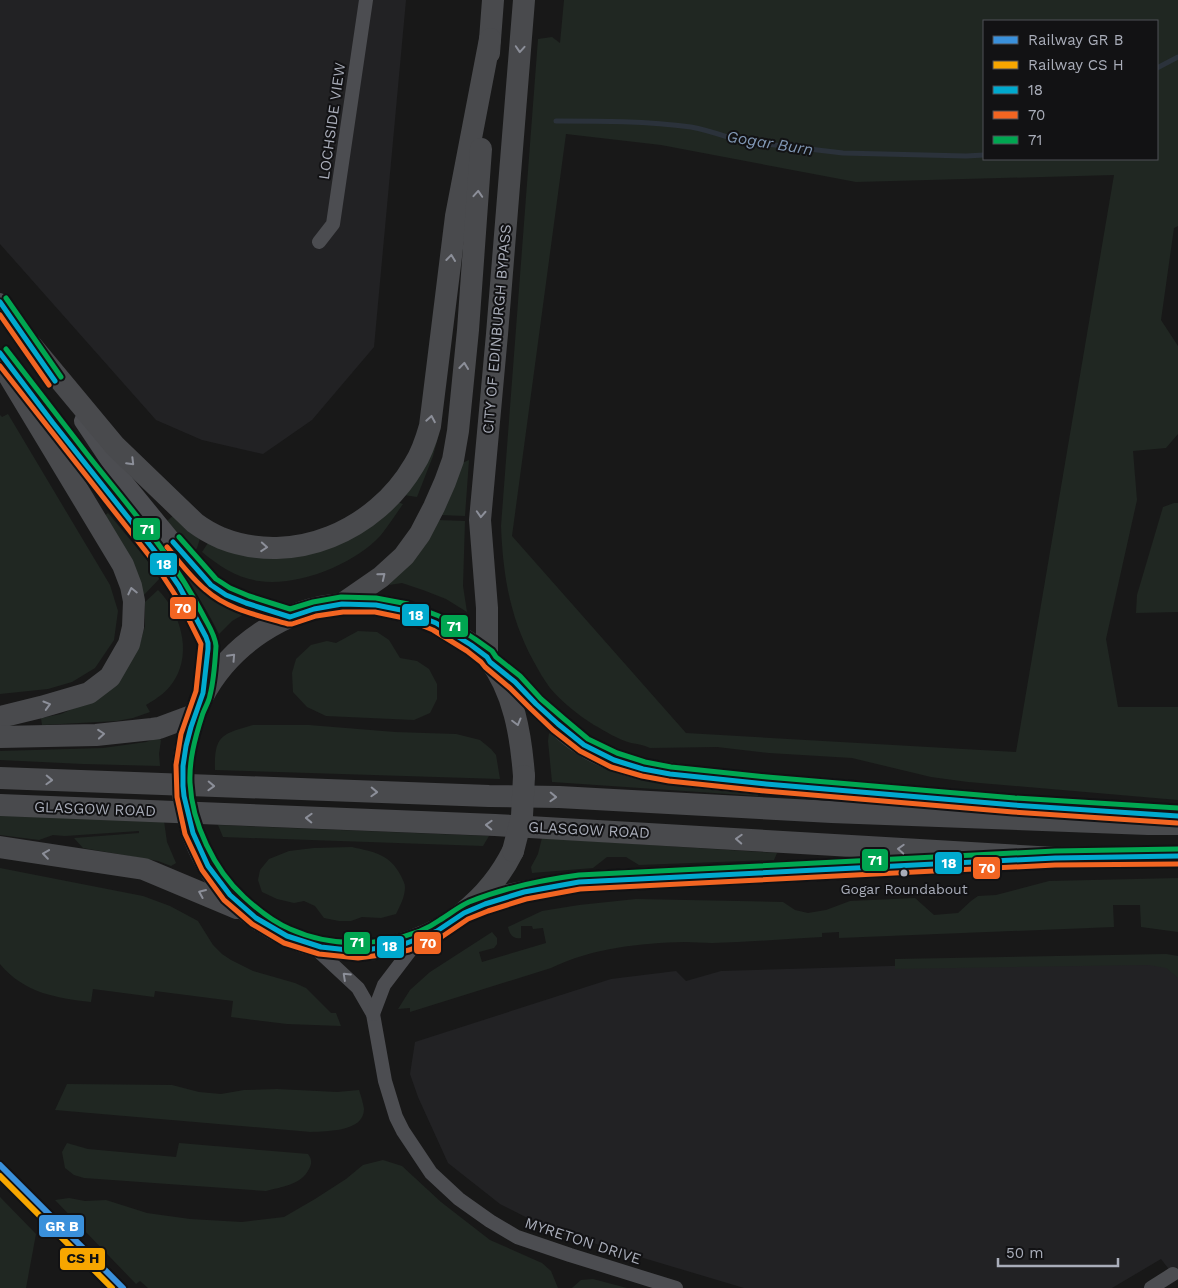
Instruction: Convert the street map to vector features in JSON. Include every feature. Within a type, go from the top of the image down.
[{"type":"main road","name":"CITY OF EDINBURGH BYPASS","points":[[342,604],[381,576],[404,556],[420,534],[434,507],[453,460],[458,431],[468,330],[493,0]]},
{"type":"main road","name":"CITY OF EDINBURGH BYPASS","points":[[489,660],[480,520],[498,334],[524,0]]},
{"type":"main road","points":[[31,346],[115,446],[195,523],[209,532],[222,538],[255,547],[292,547],[313,544],[332,537],[368,517],[399,487],[414,465],[425,444],[430,426],[456,216],[490,39]]},
{"type":"main road","points":[[0,360],[124,565],[134,601],[133,626],[129,644],[110,677],[90,693],[0,717]]},
{"type":"main road","points":[[247,912],[217,881],[203,859],[192,833],[184,795],[183,765],[186,744],[198,706],[218,673],[235,653],[257,635],[290,617],[314,609],[342,604],[376,605],[406,611],[436,623],[471,645],[584,745],[614,760],[643,769],[670,774],[766,784],[1014,805],[1178,816]]},
{"type":"main road","points":[[0,847],[144,869],[247,912],[276,931],[311,945],[342,950],[375,950],[419,939],[443,928],[468,910],[490,888],[513,851],[522,816],[524,776],[519,731],[505,688],[489,660]]},
{"type":"main road","points":[[0,737],[96,735],[159,728],[198,706]]},
{"type":"main road","name":"GLASGOW ROAD","points":[[0,778],[558,798],[832,812],[1178,824]]},
{"type":"main road","name":"GLASGOW ROAD","points":[[0,805],[495,825],[1054,858],[1178,856]]},
{"type":"main road","points":[[468,910],[508,895],[579,882],[1054,858]]},
{"type":"street","name":"LOCHSIDE VIEW","points":[[319,242],[333,224],[366,0]]},
{"type":"street","points":[[0,302],[121,478],[188,560],[212,585],[226,595],[290,617]]},
{"type":"street","points":[[0,353],[51,421],[153,549],[193,610],[208,644],[198,706]]},
{"type":"street","points":[[373,1014],[384,985],[419,939]]},
{"type":"street","name":"MYRETON DRIVE","points":[[311,945],[358,988],[373,1014],[385,1081],[396,1117],[431,1173],[459,1199],[517,1237],[676,1288]]},
{"type":"street","points":[[1151,1288],[1173,1274]]},
{"type":"shaded area","points":[[0,0],[406,0],[374,347],[312,420],[263,454],[202,440],[156,420],[0,244]]},
{"type":"shaded area","points":[[564,0],[1178,0],[1178,226],[1174,228],[1161,320],[1178,346],[1178,434],[1166,448],[1133,451],[1137,500],[1106,639],[1118,707],[1178,707],[1178,800],[968,782],[931,777],[852,758],[769,753],[717,747],[650,748],[622,740],[594,725],[570,708],[550,688],[526,646],[514,613],[506,579],[501,526],[538,39],[552,37],[560,43]],"holes":[[[566,134],[661,145],[856,182],[1114,175],[1016,752],[686,733],[512,536]]]},
{"type":"shaded area","points":[[8,414],[110,585],[118,611],[114,640],[95,668],[72,682],[48,689],[0,694],[0,415],[2,417]]},
{"type":"shaded area","points":[[68,430],[85,447],[179,563],[175,566]]},
{"type":"shaded area","points":[[439,434],[433,456],[417,497],[397,494]]},
{"type":"shaded area","points":[[469,460],[465,516],[440,515],[460,464]]},
{"type":"shaded area","points":[[392,500],[403,504],[381,535],[370,546],[341,564],[308,577],[274,582],[259,581],[229,571],[202,552],[210,540],[285,552]]},
{"type":"shaded area","points":[[1178,503],[1178,612],[1136,613],[1137,595],[1163,507]]},
{"type":"shaded area","points":[[108,513],[161,577],[142,597],[103,517]]},
{"type":"shaded area","points":[[174,515],[201,535],[197,548],[193,552],[167,521]]},
{"type":"shaded area","points":[[438,520],[465,521],[463,586],[467,612],[446,599],[423,590],[402,583],[389,585]]},
{"type":"shaded area","points":[[184,568],[212,595],[246,613],[232,621],[219,634],[201,602],[180,572]]},
{"type":"shaded area","points":[[158,590],[166,599],[178,620],[183,644],[183,656],[180,668],[169,687],[155,700],[146,705],[150,712],[117,721],[42,725],[41,718],[61,714],[90,701],[140,643],[145,626],[145,602]]},
{"type":"shaded area","points":[[358,631],[377,632],[389,640],[400,658],[417,661],[429,669],[437,684],[437,699],[430,713],[414,720],[326,716],[307,707],[293,692],[292,673],[296,659],[311,645],[327,641],[336,643]]},
{"type":"shaded area","points":[[253,725],[309,725],[395,732],[456,734],[480,740],[491,749],[496,755],[500,779],[215,770],[216,749],[222,738],[234,731]]},
{"type":"shaded area","points":[[549,733],[578,753],[759,790],[758,796],[552,782]]},
{"type":"shaded area","points":[[158,738],[161,740],[160,766],[0,760],[0,751],[103,748],[146,742]]},
{"type":"shaded area","points":[[0,815],[164,821],[167,842],[176,863],[171,866],[158,861],[83,848],[74,838],[139,833],[139,831],[65,836],[53,835],[39,840],[0,835]]},
{"type":"shaded area","points":[[218,825],[489,836],[483,846],[223,837]]},
{"type":"shaded area","points":[[542,838],[777,853],[774,860],[639,865],[626,857],[607,857],[593,868],[532,873],[531,867],[538,854]]},
{"type":"shaded area","points":[[352,847],[381,855],[397,869],[403,880],[405,891],[396,914],[381,918],[362,917],[351,921],[339,921],[324,918],[315,906],[304,901],[294,903],[277,899],[262,892],[258,880],[260,870],[269,859],[289,851]]},
{"type":"shaded area","points":[[0,868],[143,896],[170,906],[198,921],[213,945],[231,960],[253,971],[306,988],[331,1013],[336,1013],[341,1026],[287,1024],[231,1017],[233,1001],[155,991],[154,997],[93,989],[91,1002],[53,996],[30,988],[9,974],[0,964]]},
{"type":"shaded area","points":[[1178,878],[1178,932],[1141,927],[1140,905],[1113,905],[1114,927],[839,938],[839,932],[822,933],[822,937],[726,943],[685,942],[634,945],[583,956],[551,968],[410,1012],[410,1008],[398,1009],[410,990],[430,972],[492,932],[497,938],[497,944],[494,948],[479,952],[482,962],[546,943],[543,928],[533,929],[532,926],[521,926],[521,938],[516,938],[509,932],[508,927],[542,911],[636,899],[783,902],[795,910],[808,913],[826,910],[850,901],[915,898],[934,915],[958,913],[978,896],[996,895],[1049,881]]},
{"type":"shaded area","points":[[1166,954],[1178,956],[1178,978],[1166,968],[1149,965],[895,969],[895,959]]},
{"type":"shaded area","points":[[1166,958],[1178,968],[1178,1281],[1161,1259],[1112,1288],[744,1288],[553,1231],[500,1204],[448,1163],[418,1097],[410,1074],[415,1042],[611,979],[676,971],[686,981],[721,971]]},
{"type":"shaded area","points":[[67,1084],[172,1085],[199,1092],[221,1094],[244,1090],[277,1089],[337,1092],[359,1090],[364,1109],[362,1117],[351,1126],[344,1129],[311,1132],[55,1110]]},
{"type":"shaded area","points":[[67,1143],[88,1149],[176,1157],[179,1143],[308,1154],[311,1163],[301,1179],[266,1191],[84,1178],[74,1175],[65,1168],[62,1152]]},
{"type":"shaded area","points":[[383,1160],[402,1166],[441,1202],[490,1240],[542,1263],[551,1271],[558,1288],[148,1288],[140,1281],[136,1284],[55,1200],[69,1198],[85,1201],[106,1200],[147,1213],[190,1219],[242,1222],[284,1217],[346,1179],[363,1165]]},
{"type":"shaded area","points":[[0,1197],[36,1234],[26,1288],[0,1288]]},
{"type":"shaded area","points":[[593,1279],[627,1288],[572,1288],[581,1280]]},
{"type":"waterway","name":"Gogar Burn","points":[[1158,67],[1178,57]]},
{"type":"waterway","name":"Gogar Burn","points":[[556,121],[674,125],[704,130],[740,141],[843,153],[983,155]]},
{"type":"transit line","name":"71","points":[[6,298],[61,377]]},
{"type":"transit line","name":"18","points":[[0,302],[55,381]]},
{"type":"transit line","name":"70","points":[[0,315],[49,385]]},
{"type":"transit line","name":"71","points":[[6,349],[164,552],[191,593],[211,630],[216,646],[214,671],[209,698],[197,733],[190,766],[190,783],[195,814],[206,845],[214,860],[233,886],[260,911],[290,929],[305,935],[338,942],[355,943],[388,940],[423,930],[465,904],[482,897],[523,885],[579,875],[1055,851],[1178,849]]},
{"type":"transit line","name":"18","points":[[0,353],[157,554],[179,586],[206,637],[208,649],[203,693],[191,727],[183,766],[184,796],[193,833],[208,866],[230,895],[256,918],[287,936],[321,947],[357,951],[395,946],[437,931],[464,913],[485,904],[524,892],[579,882],[1055,858],[1178,856]]},
{"type":"transit line","name":"70","points":[[0,366],[151,558],[182,606],[201,644],[196,691],[181,734],[176,765],[177,797],[185,834],[202,870],[224,900],[252,924],[284,943],[319,954],[358,958],[396,953],[440,938],[468,919],[488,911],[526,899],[580,889],[1055,865],[1178,864]]},
{"type":"transit line","name":"71","points":[[179,537],[216,579],[230,588],[249,596],[290,609],[313,602],[341,597],[376,598],[408,604],[439,616],[492,651],[496,657],[520,676],[541,699],[588,739],[617,753],[645,762],[671,767],[767,777],[1015,798],[1178,808]]},
{"type":"transit line","name":"18","points":[[173,542],[211,585],[226,595],[290,617],[314,609],[342,604],[376,605],[406,611],[436,623],[487,657],[490,662],[515,682],[558,724],[584,745],[614,760],[643,769],[670,774],[766,784],[1014,805],[1178,816]]},
{"type":"transit line","name":"70","points":[[167,547],[195,580],[215,597],[224,603],[256,615],[292,624],[316,616],[343,612],[375,612],[404,618],[433,630],[481,662],[553,730],[580,751],[611,767],[642,776],[669,781],[765,791],[1013,812],[1177,823]]},
{"type":"transit line","points":[[0,1165],[123,1288]]},
{"type":"transit line","points":[[0,1176],[112,1288]]},
{"type":"place","name":"Gogar Roundabout","points":[[904,873]]}]
